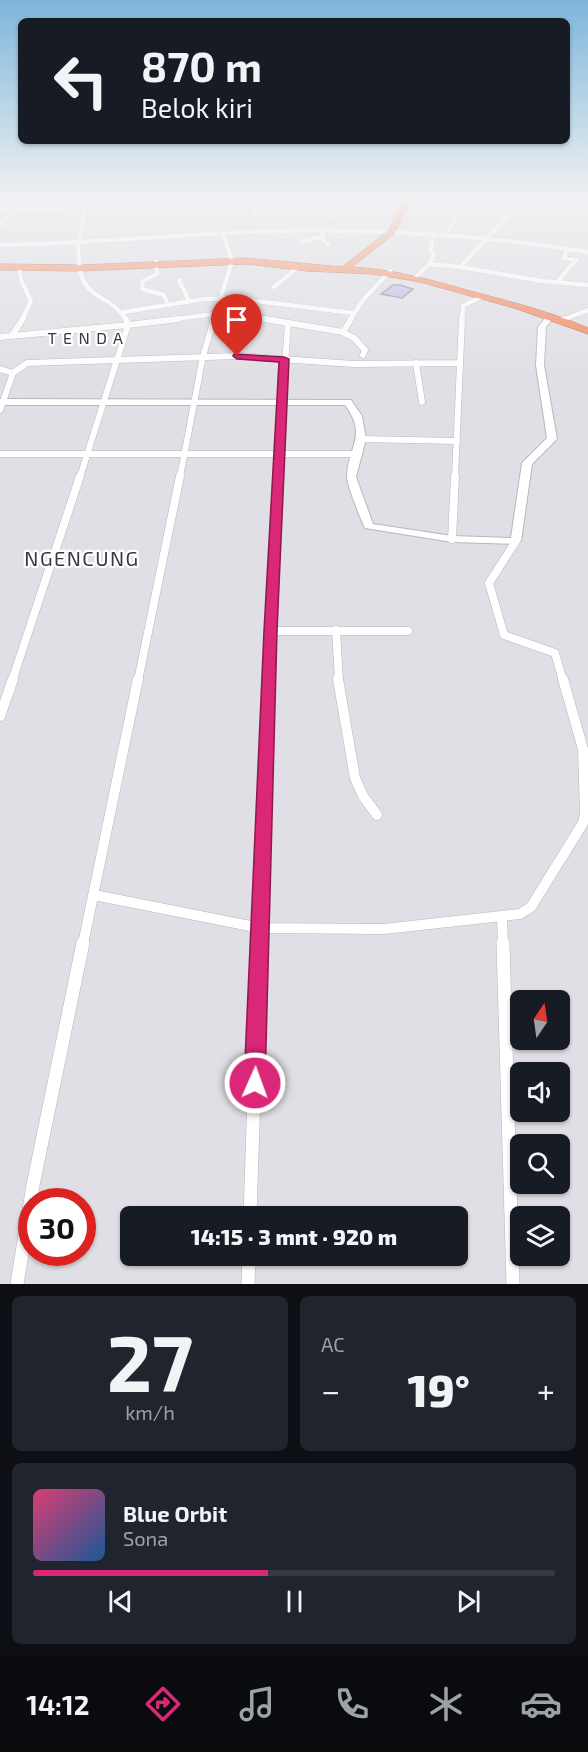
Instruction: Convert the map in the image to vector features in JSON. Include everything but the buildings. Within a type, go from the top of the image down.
[{"type":"highway","points":[[346,268],[359,258]]},
{"type":"highway","points":[[0,266],[81,267],[232,260],[389,272],[551,316],[588,332]]},
{"type":"highway","points":[[0,266],[81,267]]},
{"type":"street","points":[[0,716],[128,326],[124,312],[84,284],[81,258]]},
{"type":"street","points":[[418,279],[432,258]]},
{"type":"street","points":[[460,267],[469,258]]},
{"type":"street","points":[[557,282],[576,260],[565,258]]},
{"type":"street","points":[[17,1284],[33,1185],[185,453],[203,356],[232,260]]},
{"type":"street","points":[[156,264],[157,274],[143,280],[142,290],[164,295],[168,305]]},
{"type":"street","points":[[429,264],[588,285]]},
{"type":"street","points":[[274,286],[296,266]]},
{"type":"street","points":[[12,335],[28,312],[31,301],[21,280],[19,267]]},
{"type":"street","points":[[342,332],[347,330],[353,313],[389,272]]},
{"type":"street","points":[[178,280],[189,301]]},
{"type":"street","points":[[452,539],[464,306],[481,297]]},
{"type":"street","points":[[124,312],[219,298],[249,299],[353,313]]},
{"type":"street","points":[[562,320],[588,310]]},
{"type":"street","points":[[0,337],[128,326],[214,315],[251,316],[342,332],[356,339],[365,350],[363,355]]},
{"type":"street","points":[[94,895],[260,928],[384,929],[502,918],[520,914],[531,907],[576,836],[585,814],[583,749],[556,654],[540,645],[506,638],[489,583],[516,541],[526,463],[552,439],[540,365],[542,327],[551,316]]},
{"type":"street","points":[[250,1206],[270,631],[278,454],[288,323]]},
{"type":"street","points":[[460,363],[354,364],[203,356],[27,363],[13,373],[1,405],[194,401],[348,402],[358,416],[362,439],[351,477],[369,526],[452,539],[516,541]]},
{"type":"street","points":[[416,363],[422,402]]},
{"type":"street","points":[[0,369],[13,373]]},
{"type":"street","points":[[362,439],[457,441]]},
{"type":"street","points":[[0,454],[359,454]]},
{"type":"street","points":[[336,630],[339,690],[355,778],[363,796],[377,815]]},
{"type":"street","points":[[270,631],[408,631]]},
{"type":"street","points":[[502,918],[513,1284]]},
{"type":"street","points":[[248,1284],[249,1266]]},
{"type":"district","name":"T E N D A","points":[[86,337]]},
{"type":"district","name":"NGENCUNG","points":[[82,558]]},
{"type":"route","points":[[237,356],[284,359],[270,631],[255,1083]]}]
